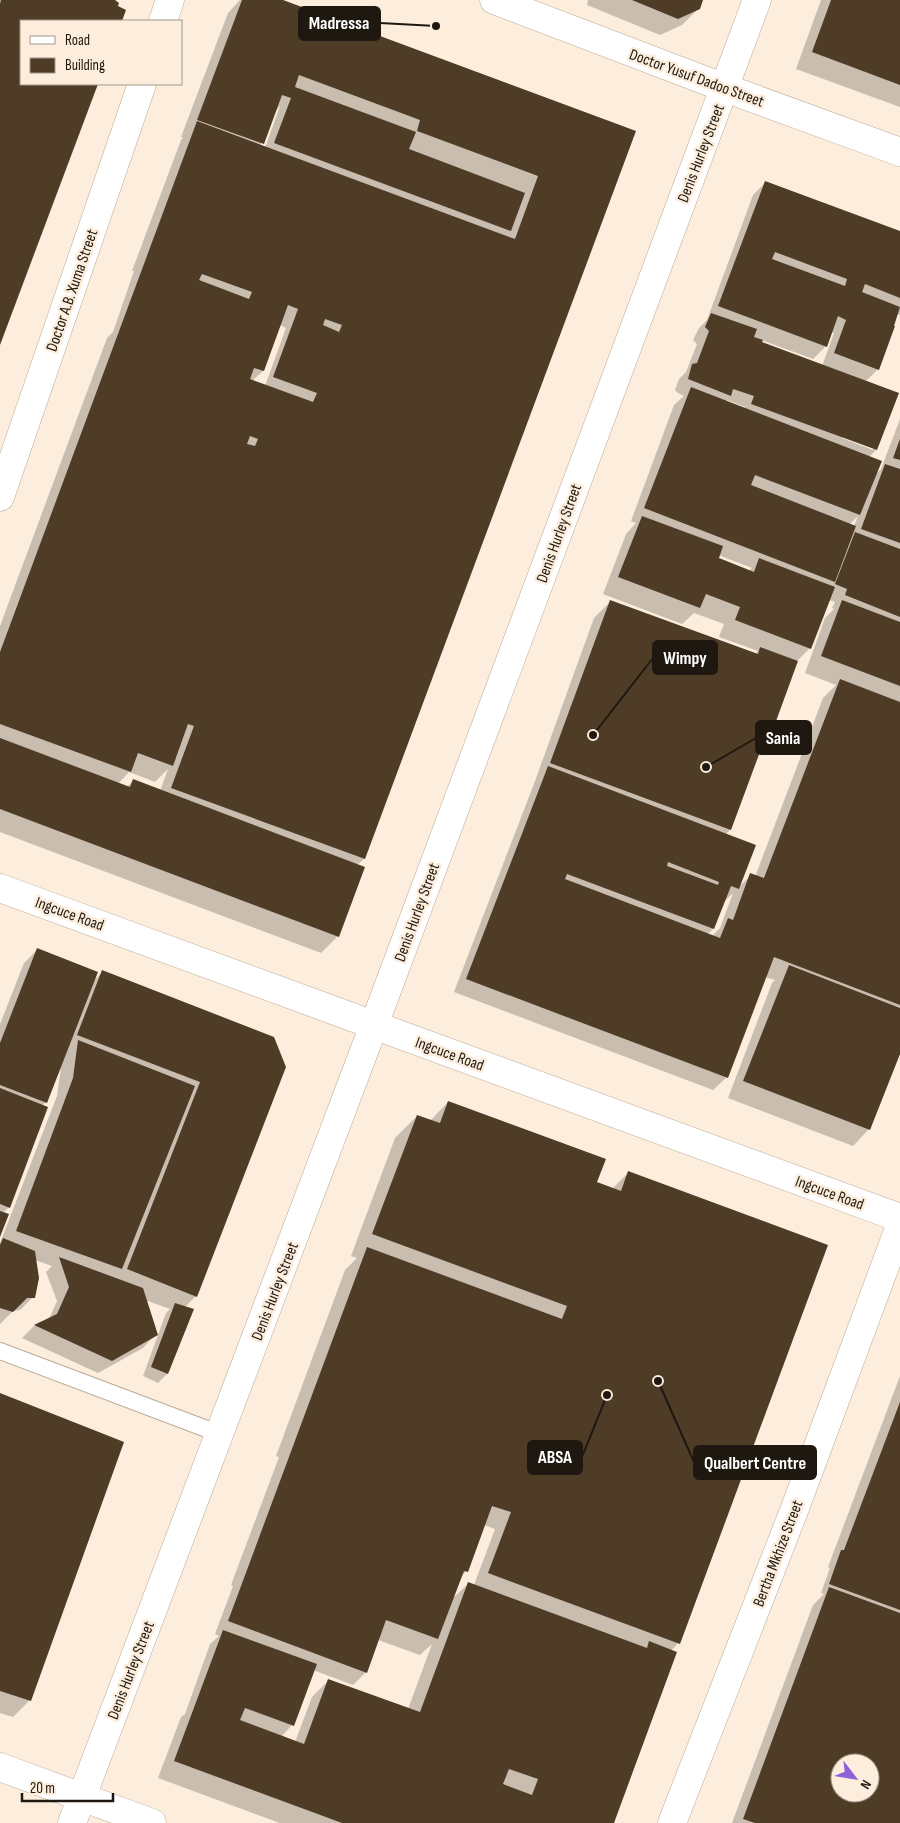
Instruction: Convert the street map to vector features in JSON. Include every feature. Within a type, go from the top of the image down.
[{"type":"street","points":[[163,20],[170,0]]},
{"type":"street","name":"Doctor Yusuf Dadoo Street","points":[[494,0],[900,152]]},
{"type":"street","name":"Denis Hurley Street","points":[[72,1823],[374,1025],[757,0]]},
{"type":"street","name":"Doctor A.B. Xuma Street","points":[[0,497],[142,85]]},
{"type":"street","name":"Ingcuce Road","points":[[0,888],[900,1218]]},
{"type":"street","name":"Bertha Mkhize Street","points":[[672,1823],[794,1508],[900,1226]]},
{"type":"street","points":[[0,1767],[152,1823]]},
{"type":"lane","points":[[0,1351],[220,1434]]},
{"type":"building","points":[[1,0],[115,0],[119,3],[118,6],[126,10],[122,20],[20,20],[20,85],[98,85],[0,345]]},
{"type":"building","points":[[242,0],[283,0],[636,131],[365,859],[171,788],[194,726],[188,724],[173,766],[138,753],[131,772],[0,724],[0,652],[197,121],[515,239],[538,176],[417,131],[420,120],[299,75],[295,87],[416,132],[409,149],[525,193],[511,231],[274,143],[291,98],[282,95],[264,144],[197,120]],"holes":[[[202,274],[252,292],[249,299],[199,280]],[[288,305],[298,309],[273,377],[317,393],[313,402],[250,379],[254,368],[264,371]],[[325,319],[342,325],[339,332],[323,325]],[[250,436],[258,439],[255,446],[247,444]]]},
{"type":"building","points":[[632,0],[703,0],[700,9],[678,19]]},
{"type":"building","points":[[831,0],[900,0],[900,85],[812,52]]},
{"type":"building","points":[[765,181],[900,231],[900,298],[865,284],[862,292],[900,307],[879,370],[834,353],[846,320],[838,316],[827,347],[718,306]],"holes":[[[775,252],[847,279],[845,286],[772,259]]]},
{"type":"building","points":[[711,313],[757,329],[754,337],[763,340],[762,342],[899,393],[877,450],[751,404],[754,396],[733,389],[731,396],[688,379],[692,364],[697,363],[709,331],[705,327]]},
{"type":"building","points":[[691,387],[882,461],[860,515],[755,475],[751,485],[856,526],[835,582],[644,508]]},
{"type":"building","points":[[900,439],[900,460],[893,458]]},
{"type":"building","points":[[885,464],[900,469],[900,543],[861,529]]},
{"type":"building","points":[[642,516],[723,546],[719,558],[754,572],[759,558],[835,587],[811,649],[735,620],[740,607],[706,594],[700,608],[618,577]]},
{"type":"building","points":[[855,532],[900,549],[900,617],[845,595],[847,589],[835,584]]},
{"type":"building","points":[[610,600],[758,654],[760,647],[798,661],[768,743],[764,741],[731,830],[550,763]]},
{"type":"building","points":[[842,600],[900,622],[900,686],[821,656]]},
{"type":"building","points":[[840,679],[900,702],[900,1005],[774,957],[728,1078],[466,979],[548,766],[756,845],[739,889],[731,886],[714,929],[567,874],[565,879],[720,938],[728,918],[733,920],[750,873],[764,878]],"holes":[[[668,862],[719,882],[718,885],[667,866]]]},
{"type":"building","points":[[0,738],[130,787],[133,779],[365,867],[339,937],[0,809]]},
{"type":"building","points":[[37,948],[98,972],[47,1103],[0,1085],[0,1043]]},
{"type":"building","points":[[789,965],[900,1008],[900,1054],[870,1130],[743,1081]]},
{"type":"building","points":[[102,970],[274,1037],[286,1067],[197,1297],[127,1269],[200,1082],[77,1035]]},
{"type":"building","points":[[78,1040],[195,1086],[122,1269],[16,1231],[73,1078]]},
{"type":"building","points":[[0,1088],[48,1107],[10,1208],[0,1204]]},
{"type":"building","points":[[448,1101],[606,1159],[597,1182],[621,1191],[628,1171],[828,1245],[680,1644],[488,1573],[511,1512],[492,1506],[468,1572],[464,1571],[438,1639],[386,1620],[367,1673],[228,1621],[367,1247],[562,1319],[567,1306],[372,1234],[417,1115],[440,1123]]},
{"type":"building","points":[[0,1211],[9,1214],[0,1237]]},
{"type":"building","points":[[3,1238],[35,1251],[39,1278],[35,1298],[27,1298],[13,1312],[0,1308],[0,1245]]},
{"type":"building","points":[[59,1257],[143,1288],[158,1335],[112,1361],[34,1325],[57,1314],[69,1287]]},
{"type":"building","points":[[175,1303],[194,1309],[168,1374],[151,1367]]},
{"type":"building","points":[[0,1393],[124,1442],[31,1701],[0,1691]]},
{"type":"building","points":[[900,1402],[900,1610],[829,1584],[841,1550],[844,1550]]},
{"type":"building","points":[[468,1582],[647,1648],[649,1641],[677,1652],[614,1823],[342,1823],[174,1761],[223,1630],[317,1664],[294,1726],[245,1708],[240,1720],[304,1744],[328,1679],[420,1712]],"holes":[[[509,1769],[538,1779],[532,1795],[503,1784]]]},
{"type":"building","points":[[829,1587],[900,1613],[900,1823],[755,1823],[743,1819]]},
{"type":"place","name":"Madressa","points":[[436,26]]},
{"type":"place","name":"Wimpy","points":[[593,735]]},
{"type":"place","name":"Sania","points":[[706,767]]},
{"type":"place","name":"Qualbert Centre","points":[[658,1381]]},
{"type":"place","name":"ABSA","points":[[607,1395]]}]
